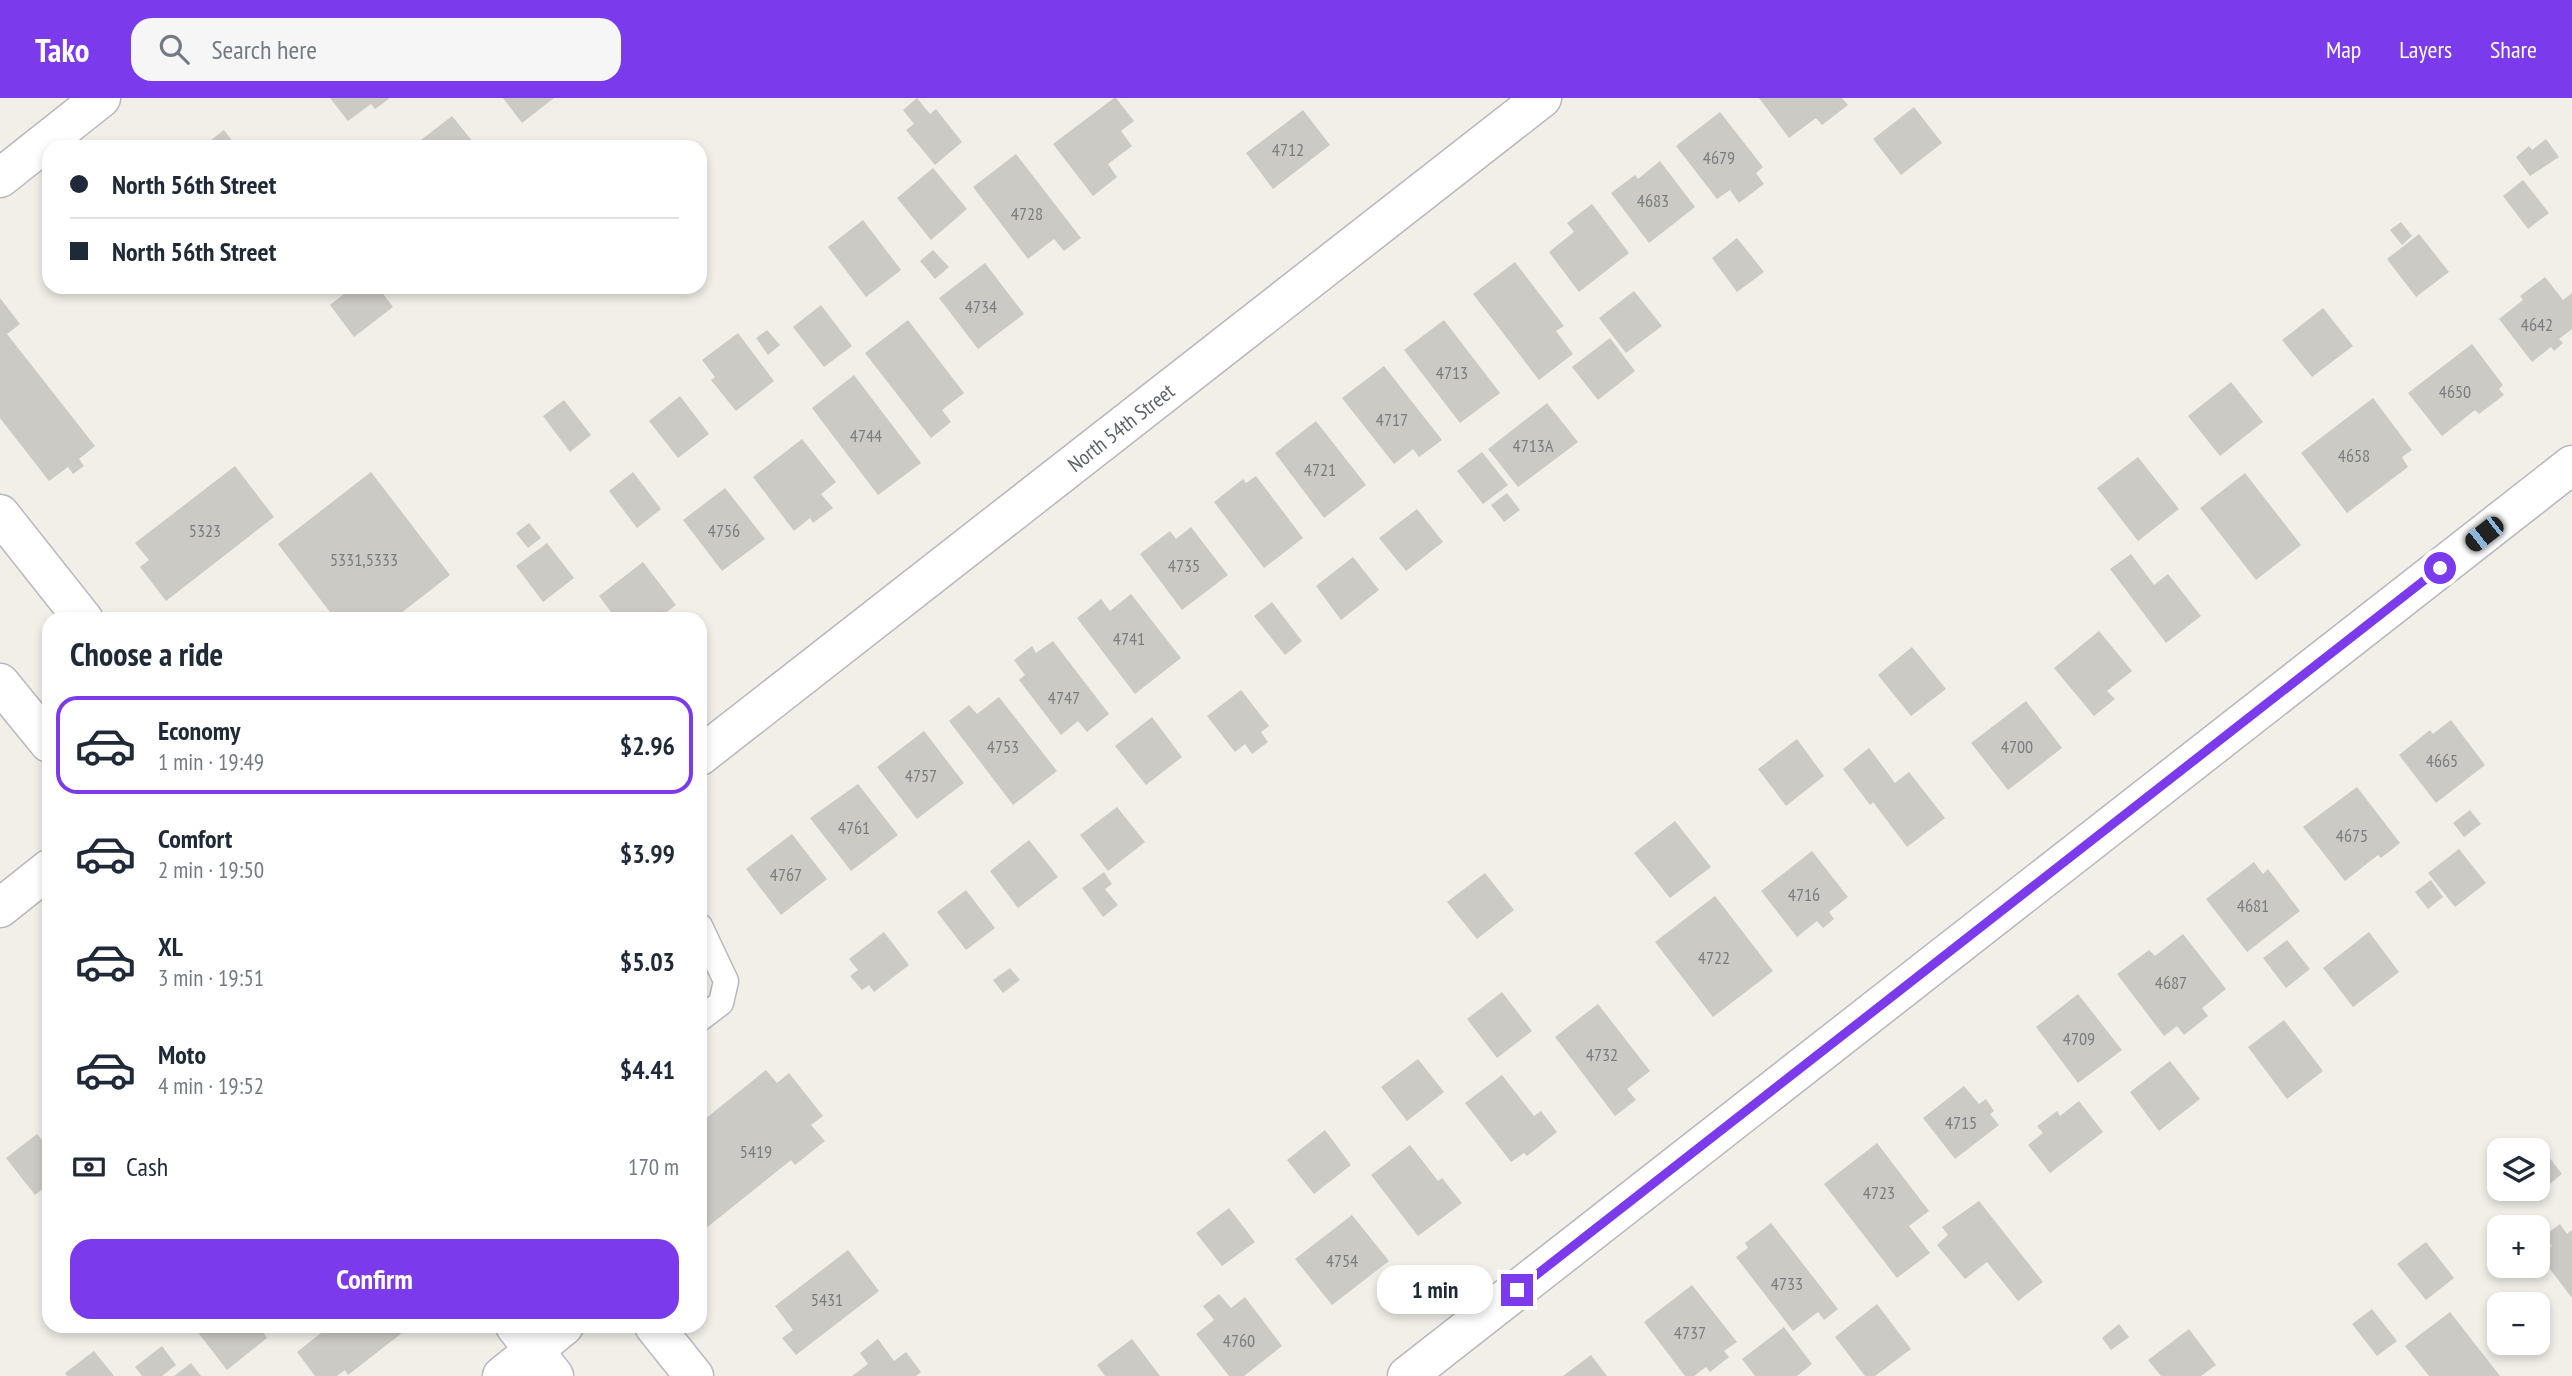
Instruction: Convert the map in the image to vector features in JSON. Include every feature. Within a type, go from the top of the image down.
[{"type":"street","name":"North 54th Street","points":[[707,751],[1542,98]]},
{"type":"street","points":[[43,140],[84,103]]},
{"type":"street","points":[[0,178],[42,140]]},
{"type":"street","points":[[1407,1376],[2572,465]]},
{"type":"street","points":[[0,514],[78,612]]},
{"type":"street","points":[[0,683],[42,734]]},
{"type":"street","points":[[0,908],[42,875]]},
{"type":"street","points":[[502,1376],[556,1333]]},
{"type":"street","points":[[660,1333],[694,1376]]},
{"type":"lane","points":[[707,941],[726,981],[721,1003],[707,1014]]},
{"type":"building","points":[[330,98],[390,98],[375,109],[371,104],[348,121]]},
{"type":"building","points":[[503,98],[554,98],[522,123]]},
{"type":"building","points":[[917,98],[930,114],[936,109],[962,142],[935,165],[906,130],[914,124],[903,110]]},
{"type":"building","points":[[1114,98],[1134,121],[1121,131],[1132,146],[1108,164],[1117,177],[1093,196],[1053,144]]},
{"type":"building","points":[[1759,98],[1842,98],[1848,105],[1822,125],[1816,118],[1789,138]]},
{"type":"building","points":[[1914,107],[1942,143],[1901,175],[1873,139]]},
{"type":"building","points":[[1303,110],[1330,145],[1273,189],[1246,153]]},
{"type":"building","points":[[1720,112],[1763,167],[1756,173],[1764,184],[1739,203],[1730,190],[1717,199],[1676,146]]},
{"type":"building","points":[[452,116],[471,140],[421,140]]},
{"type":"building","points":[[224,130],[232,140],[211,140]]},
{"type":"building","points":[[2546,139],[2559,157],[2530,176],[2516,157],[2529,146],[2532,150]]},
{"type":"building","points":[[1016,154],[1081,238],[1064,251],[1054,239],[1028,259],[973,187]]},
{"type":"building","points":[[1660,161],[1695,207],[1649,243],[1611,193],[1635,175],[1638,179]]},
{"type":"building","points":[[933,168],[967,209],[931,240],[897,198]]},
{"type":"building","points":[[2523,180],[2549,213],[2528,229],[2503,196]]},
{"type":"building","points":[[1592,204],[1629,253],[1579,292],[1549,252],[1574,232],[1567,223]]},
{"type":"building","points":[[863,220],[901,270],[866,297],[828,247]]},
{"type":"building","points":[[2401,222],[2412,236],[2402,245],[2390,230]]},
{"type":"building","points":[[2419,234],[2449,272],[2416,297],[2387,259]]},
{"type":"building","points":[[1737,238],[1764,272],[1737,292],[1712,258]]},
{"type":"building","points":[[933,250],[949,267],[935,279],[920,261]]},
{"type":"building","points":[[1515,262],[1564,326],[1556,331],[1573,354],[1539,380],[1473,294]]},
{"type":"building","points":[[985,263],[1024,314],[978,349],[939,298]]},
{"type":"building","points":[[2545,277],[2563,300],[2572,293],[2572,329],[2559,339],[2563,343],[2554,351],[2551,347],[2532,362],[2499,319],[2523,300],[2520,296]]},
{"type":"building","points":[[1634,291],[1662,326],[1626,353],[1599,318]]},
{"type":"building","points":[[344,294],[383,294],[393,307],[354,337],[330,305]]},
{"type":"building","points":[[0,298],[20,324],[7,334],[95,446],[79,459],[84,466],[73,474],[68,467],[49,481],[0,418]]},
{"type":"building","points":[[821,305],[852,346],[824,367],[793,327]]},
{"type":"building","points":[[2323,308],[2353,346],[2312,377],[2282,340]]},
{"type":"building","points":[[908,320],[964,393],[942,410],[951,422],[931,438],[865,353]]},
{"type":"building","points":[[1444,320],[1500,393],[1460,423],[1404,350]]},
{"type":"building","points":[[767,330],[780,345],[768,355],[756,338]]},
{"type":"building","points":[[738,333],[774,381],[736,411],[711,380],[715,377],[702,360]]},
{"type":"building","points":[[1610,338],[1635,371],[1598,400],[1572,367]]},
{"type":"building","points":[[2472,344],[2503,385],[2499,389],[2504,395],[2479,414],[2475,410],[2442,436],[2408,393]]},
{"type":"building","points":[[1384,366],[1442,440],[1419,457],[1413,449],[1394,464],[1342,398]]},
{"type":"building","points":[[854,375],[921,463],[878,495],[812,408]]},
{"type":"building","points":[[2231,382],[2263,422],[2220,456],[2188,416]]},
{"type":"building","points":[[680,396],[709,434],[678,458],[649,421]]},
{"type":"building","points":[[2373,398],[2412,450],[2402,457],[2408,467],[2347,513],[2301,453]]},
{"type":"building","points":[[564,400],[591,435],[570,452],[543,416]]},
{"type":"building","points":[[1547,403],[1578,442],[1518,487],[1488,449]]},
{"type":"building","points":[[1316,421],[1366,485],[1324,518],[1275,453]]},
{"type":"building","points":[[802,439],[836,482],[821,494],[833,508],[813,523],[810,518],[794,531],[753,477]]},
{"type":"building","points":[[1482,452],[1508,485],[1483,504],[1457,471]]},
{"type":"building","points":[[2138,457],[2179,509],[2138,541],[2097,488]]},
{"type":"building","points":[[235,466],[274,517],[166,601],[140,567],[149,560],[135,543]]},
{"type":"building","points":[[371,472],[450,575],[402,612],[330,612],[278,544]]},
{"type":"building","points":[[633,472],[661,509],[637,528],[609,491]]},
{"type":"building","points":[[2245,473],[2301,545],[2256,580],[2200,508]]},
{"type":"building","points":[[1256,476],[1303,538],[1264,568],[1214,502],[1243,479],[1246,483]]},
{"type":"building","points":[[725,488],[765,539],[722,571],[683,520]]},
{"type":"building","points":[[1507,493],[1520,510],[1504,522],[1491,505]]},
{"type":"building","points":[[1417,509],[1443,542],[1406,571],[1379,538]]},
{"type":"building","points":[[529,523],[541,538],[528,548],[516,533]]},
{"type":"building","points":[[1191,527],[1228,575],[1182,610],[1140,554],[1170,531],[1176,539]]},
{"type":"building","points":[[547,543],[574,578],[543,602],[516,566]]},
{"type":"building","points":[[2131,554],[2154,585],[2168,574],[2201,616],[2166,643],[2110,569]]},
{"type":"building","points":[[1353,557],[1379,590],[1341,620],[1316,586]]},
{"type":"building","points":[[643,562],[676,605],[667,612],[611,612],[599,596]]},
{"type":"building","points":[[1131,594],[1181,658],[1135,694],[1077,618],[1101,599],[1110,611]]},
{"type":"building","points":[[1272,602],[1302,641],[1285,655],[1254,616]]},
{"type":"building","points":[[2099,631],[2132,671],[2107,691],[2115,699],[2094,716],[2054,668]]},
{"type":"building","points":[[1053,641],[1109,714],[1087,732],[1078,721],[1061,735],[1019,680],[1025,675],[1014,660],[1032,646],[1036,653]]},
{"type":"building","points":[[1912,647],[1946,689],[1911,716],[1878,675]]},
{"type":"building","points":[[1241,690],[1269,726],[1261,732],[1268,742],[1252,754],[1245,744],[1235,752],[1207,716]]},
{"type":"building","points":[[999,697],[1057,771],[1013,805],[949,721],[969,705],[977,714]]},
{"type":"building","points":[[2026,701],[2062,748],[2008,790],[1971,743]]},
{"type":"building","points":[[1152,717],[1182,757],[1146,785],[1115,746]]},
{"type":"building","points":[[2451,720],[2485,765],[2436,803],[2399,755],[2430,730],[2433,734]]},
{"type":"building","points":[[924,731],[964,783],[917,819],[877,767]]},
{"type":"building","points":[[1797,739],[1824,776],[1786,806],[1758,769]]},
{"type":"building","points":[[1869,748],[1895,783],[1909,772],[1945,818],[1907,847],[1873,802],[1870,805],[1843,769]]},
{"type":"building","points":[[858,784],[898,835],[851,871],[810,818]]},
{"type":"building","points":[[2357,787],[2400,843],[2381,858],[2378,855],[2345,881],[2303,827]]},
{"type":"building","points":[[1117,807],[1145,842],[1108,871],[1080,835]]},
{"type":"building","points":[[2470,810],[2481,824],[2464,837],[2453,823]]},
{"type":"building","points":[[1675,821],[1711,867],[1670,898],[1634,853]]},
{"type":"building","points":[[792,834],[827,879],[781,915],[746,869]]},
{"type":"building","points":[[1029,840],[1058,877],[1018,908],[990,871]]},
{"type":"building","points":[[2459,849],[2486,883],[2455,907],[2428,873]]},
{"type":"building","points":[[1812,851],[1848,897],[1829,912],[1834,919],[1823,928],[1817,921],[1797,937],[1761,891]]},
{"type":"building","points":[[2254,862],[2263,874],[2268,869],[2300,911],[2247,952],[2206,899]]},
{"type":"building","points":[[1104,872],[1112,884],[1105,889],[1118,905],[1103,917],[1082,888]]},
{"type":"building","points":[[1485,873],[1514,910],[1477,939],[1447,902]]},
{"type":"building","points":[[2431,880],[2443,897],[2428,909],[2415,892]]},
{"type":"building","points":[[966,890],[995,928],[966,950],[937,912]]},
{"type":"building","points":[[1715,896],[1773,971],[1713,1017],[1655,942]]},
{"type":"building","points":[[884,932],[909,965],[874,992],[869,985],[862,990],[850,976],[858,970],[849,959]]},
{"type":"building","points":[[2369,932],[2399,972],[2353,1007],[2323,968]]},
{"type":"building","points":[[2183,934],[2226,989],[2202,1008],[2208,1016],[2184,1035],[2177,1026],[2164,1036],[2117,974],[2149,950],[2155,956]]},
{"type":"building","points":[[2287,940],[2310,969],[2286,988],[2263,958]]},
{"type":"building","points":[[1010,968],[1020,980],[1003,993],[993,980]]},
{"type":"building","points":[[1502,992],[1532,1031],[1497,1058],[1467,1019]]},
{"type":"building","points":[[2078,994],[2122,1050],[2078,1083],[2036,1027]]},
{"type":"building","points":[[1598,1004],[1650,1071],[1627,1089],[1636,1100],[1615,1116],[1555,1037]]},
{"type":"building","points":[[2284,1020],[2323,1071],[2287,1099],[2248,1047]]},
{"type":"building","points":[[1418,1059],[1444,1092],[1407,1121],[1381,1087]]},
{"type":"building","points":[[2170,1061],[2200,1099],[2159,1131],[2130,1092]]},
{"type":"building","points":[[766,1070],[777,1083],[789,1073],[823,1116],[811,1125],[825,1141],[795,1165],[791,1160],[707,1227],[707,1117]]},
{"type":"building","points":[[1502,1075],[1534,1116],[1541,1111],[1557,1132],[1527,1156],[1524,1153],[1511,1162],[1465,1103]]},
{"type":"building","points":[[1964,1086],[1979,1104],[1986,1099],[1994,1111],[1990,1114],[1999,1125],[1955,1159],[1923,1118]]},
{"type":"building","points":[[2079,1101],[2103,1132],[2050,1173],[2028,1145],[2043,1133],[2037,1126],[2057,1111],[2060,1116]]},
{"type":"building","points":[[1325,1130],[1351,1165],[1314,1194],[1287,1160]]},
{"type":"building","points":[[37,1134],[42,1140],[42,1190],[35,1195],[6,1158]]},
{"type":"building","points":[[1877,1143],[1929,1211],[1909,1226],[1930,1253],[1897,1278],[1824,1184]]},
{"type":"building","points":[[1410,1145],[1438,1181],[1442,1178],[1462,1203],[1418,1236],[1371,1175]]},
{"type":"building","points":[[2550,1158],[2562,1174],[2550,1183]]},
{"type":"building","points":[[1979,1201],[2043,1282],[2018,1301],[1987,1262],[1965,1279],[1937,1245],[1948,1235],[1942,1227]]},
{"type":"building","points":[[1229,1208],[1255,1242],[1222,1266],[1196,1233]]},
{"type":"building","points":[[1352,1215],[1389,1261],[1332,1305],[1295,1259]]},
{"type":"building","points":[[1771,1223],[1838,1309],[1824,1320],[1818,1312],[1793,1331],[1736,1257],[1748,1248],[1745,1243]]},
{"type":"building","points":[[2560,1224],[2567,1234],[2572,1230],[2572,1298],[2550,1269],[2550,1232]]},
{"type":"building","points":[[2426,1242],[2454,1278],[2426,1300],[2397,1264]]},
{"type":"building","points":[[848,1250],[879,1291],[796,1355],[782,1338],[793,1330],[775,1306]]},
{"type":"building","points":[[1692,1285],[1737,1342],[1724,1351],[1729,1357],[1710,1372],[1706,1367],[1694,1376],[1685,1376],[1644,1322]]},
{"type":"building","points":[[1219,1294],[1231,1308],[1245,1297],[1282,1346],[1244,1376],[1229,1376],[1196,1334],[1214,1320],[1203,1306]]},
{"type":"building","points":[[1877,1304],[1911,1349],[1875,1376],[1865,1376],[1835,1337]]},
{"type":"building","points":[[2372,1309],[2397,1341],[2377,1356],[2352,1324]]},
{"type":"building","points":[[2450,1312],[2500,1376],[2429,1376],[2405,1346]]},
{"type":"building","points":[[2119,1324],[2129,1337],[2111,1350],[2102,1338]]},
{"type":"building","points":[[1784,1327],[1812,1364],[1797,1376],[1755,1376],[1742,1359]]},
{"type":"building","points":[[2189,1329],[2216,1365],[2201,1376],[2161,1376],[2148,1360]]},
{"type":"building","points":[[198,1333],[264,1333],[267,1338],[227,1370]]},
{"type":"building","points":[[321,1333],[402,1333],[348,1375],[345,1370],[337,1376],[315,1376],[297,1352]]},
{"type":"building","points":[[878,1339],[894,1361],[906,1352],[921,1372],[916,1376],[852,1376],[868,1364],[860,1353]]},
{"type":"building","points":[[1132,1339],[1160,1376],[1105,1376],[1097,1365]]},
{"type":"building","points":[[162,1346],[176,1365],[162,1376],[142,1376],[135,1367]]},
{"type":"building","points":[[94,1351],[114,1376],[67,1376],[65,1373]]},
{"type":"building","points":[[1591,1355],[1607,1376],[1563,1376]]},
{"type":"building","points":[[191,1363],[201,1376],[174,1376]]},
{"type":"route","points":[[1517,1290],[2440,568]]}]
